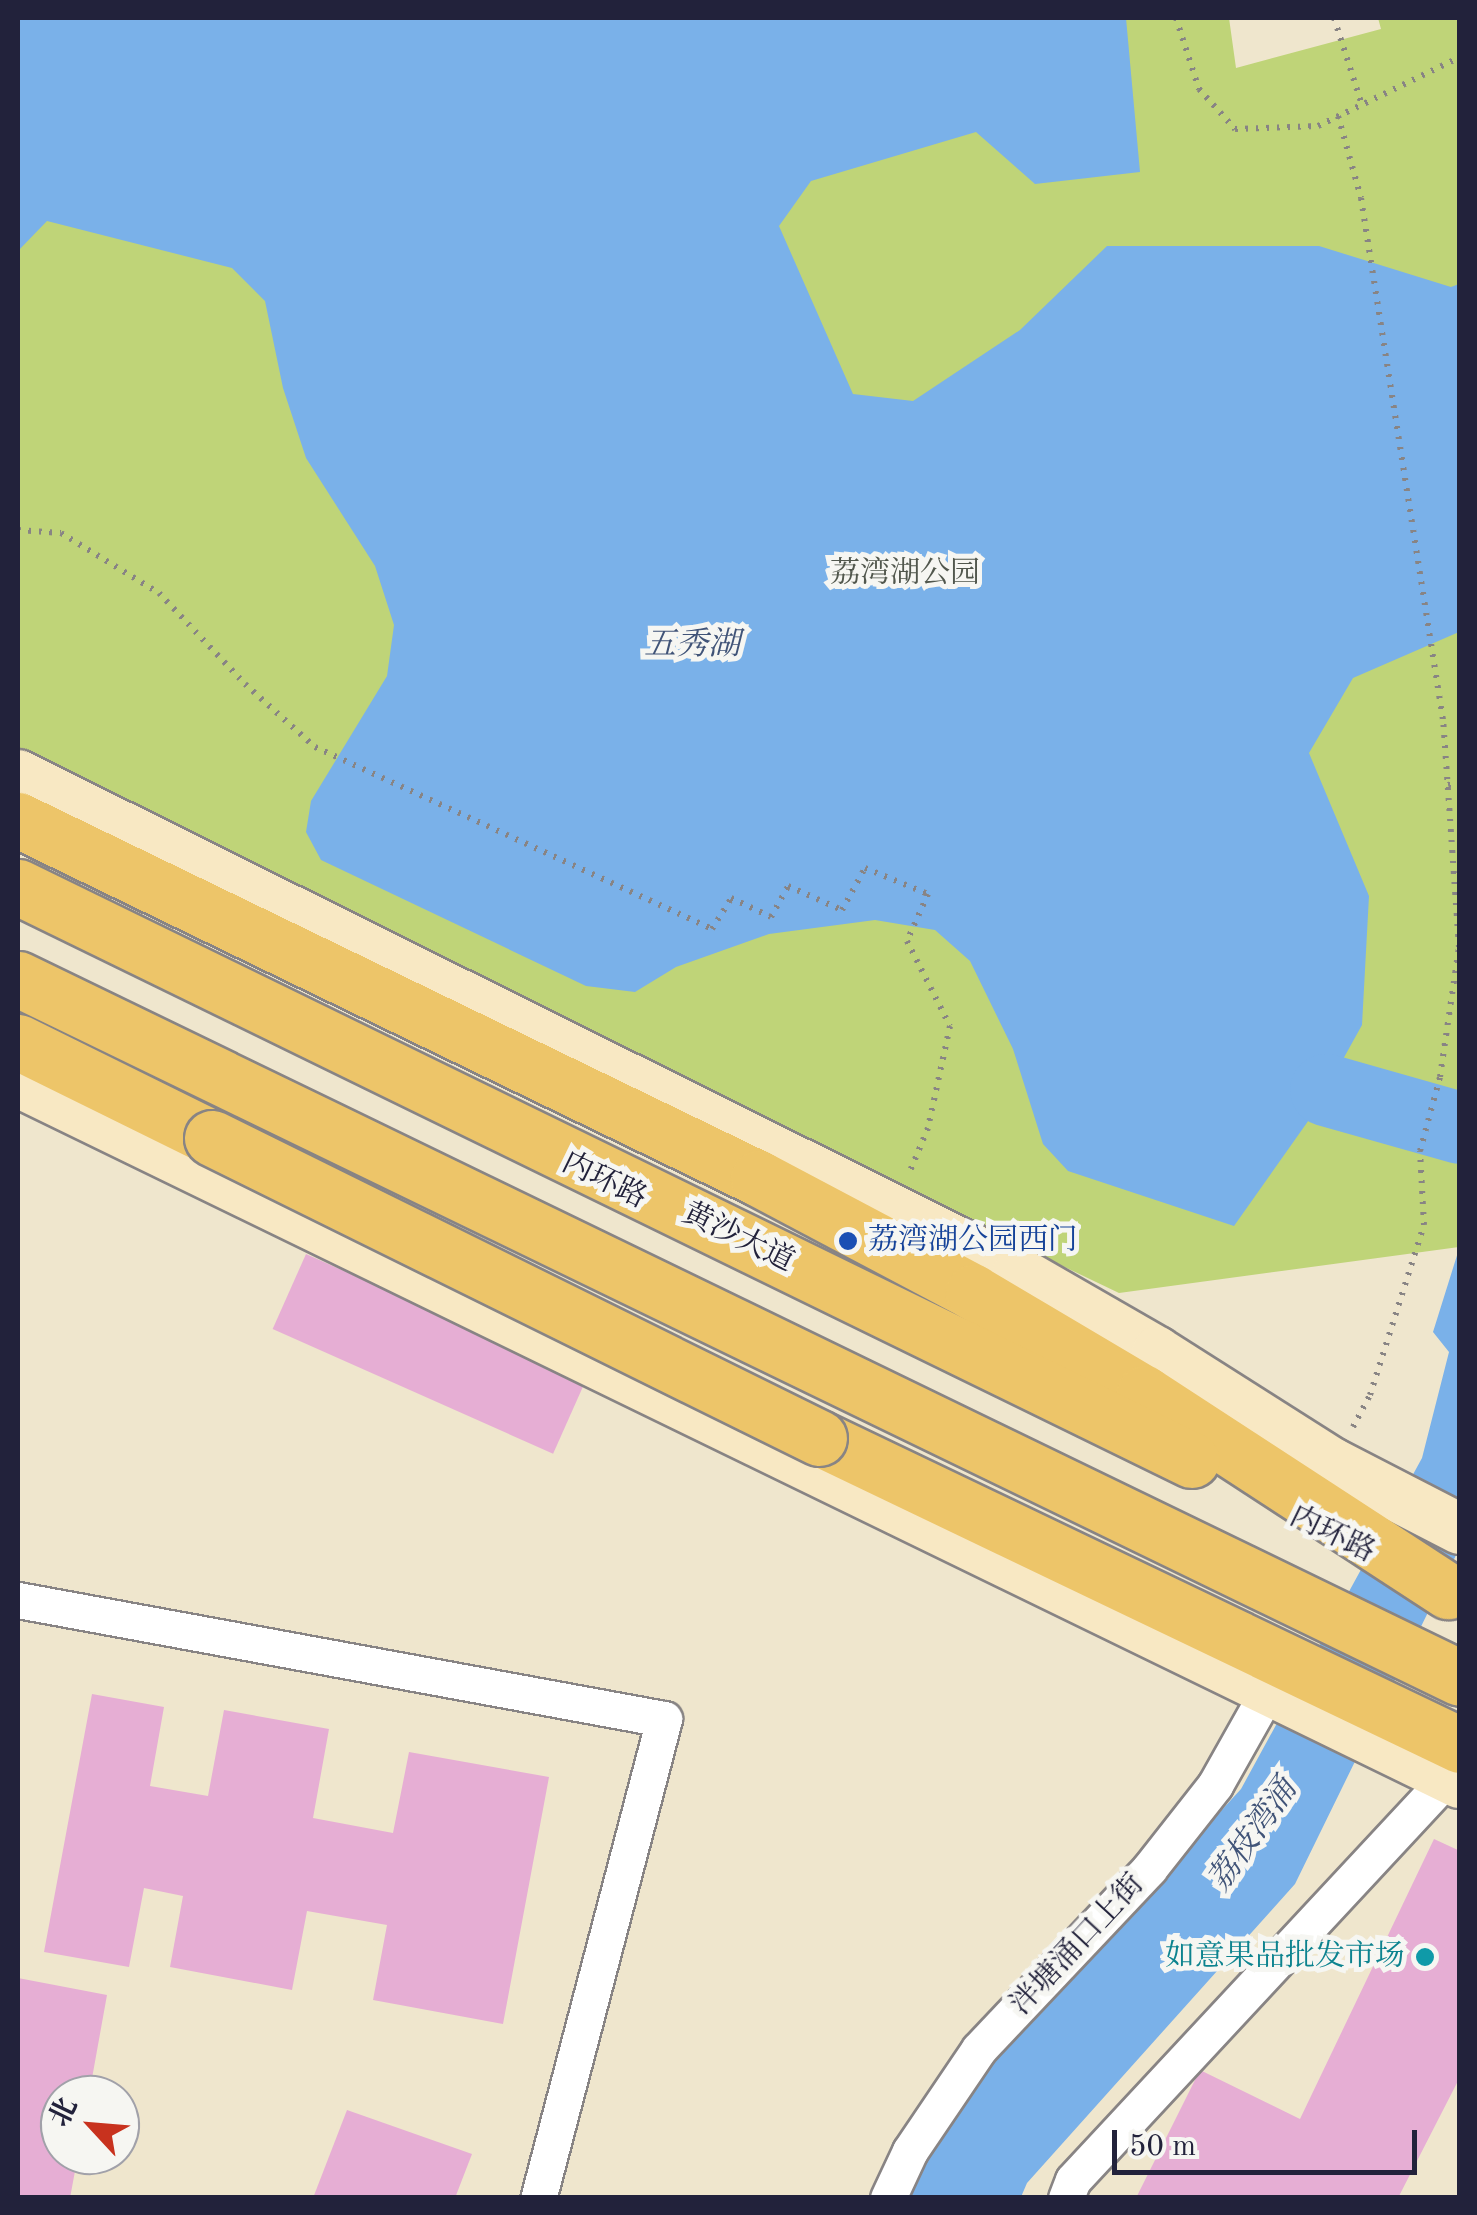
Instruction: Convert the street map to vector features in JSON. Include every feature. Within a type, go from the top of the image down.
[{"type":"highway","points":[[18,820],[758,1178],[973,1292],[1144,1393],[1454,1590]]},
{"type":"highway","name":"黄沙大道","points":[[18,887],[1363,1542],[1454,1590]]},
{"type":"highway","name":"内环路","points":[[18,897],[1454,1590]]},
{"type":"highway","points":[[18,978],[1435,1670],[1460,1686]]},
{"type":"highway","points":[[18,989],[275,1108],[1320,1618],[1435,1670]]},
{"type":"highway","points":[[18,1042],[801,1429],[1450,1769]]},
{"type":"main road","points":[[18,775],[1018,1272],[1157,1352],[1346,1470],[1460,1528]]},
{"type":"main road","points":[[18,1082],[1271,1692],[1450,1769]]},
{"type":"street","points":[[638,1385],[678,1306]]},
{"type":"street","points":[[18,1600],[664,1719],[540,2197]]},
{"type":"street","name":"泮塘涌口上街","points":[[888,2198],[910,2151],[979,2049],[1149,1870],[1215,1785],[1271,1692]]},
{"type":"street","points":[[1066,2198],[1073,2180],[1450,1769]]},
{"type":"path","points":[[1176,18],[1198,90],[1236,129],[1318,126],[1460,58]]},
{"type":"path","points":[[1334,18],[1362,105]]},
{"type":"path","points":[[1338,116],[1361,198],[1443,720],[1459,948],[1432,1106],[1420,1152],[1424,1225],[1346,1470]]},
{"type":"path","points":[[18,530],[62,533],[159,593],[245,684],[315,747],[712,929],[731,898],[771,917],[788,886],[842,910],[865,868],[928,894],[907,941],[950,1026],[928,1128],[909,1174]]},
{"type":"path","points":[[1448,784],[1460,781]]},
{"type":"green space","name":"五秀湖","points":[[18,18],[1229,18],[1236,68],[1381,29],[1378,18],[1459,18],[1459,1247],[1119,1293],[18,766]]},
{"type":"water","name":"五秀湖","points":[[18,18],[1126,18],[1140,172],[1035,184],[976,132],[811,181],[779,226],[853,394],[913,401],[1020,330],[1107,246],[1319,246],[1451,287],[1459,284],[1459,632],[1353,678],[1309,753],[1369,896],[1362,1025],[1311,1117],[1234,1226],[1068,1171],[1043,1144],[1013,1049],[970,961],[935,930],[875,920],[769,934],[676,967],[635,992],[586,986],[321,860],[306,832],[311,801],[387,676],[394,625],[375,566],[306,458],[283,388],[265,301],[232,268],[47,221],[18,251]]},
{"type":"water","name":"荔枝湾涌","points":[[1459,1249],[1459,1549],[1295,1884],[1027,2183],[1021,2197],[891,2198],[910,2151],[1241,1789],[1422,1458],[1449,1352],[1433,1332]]},
{"type":"building","points":[[306,1254],[586,1379],[553,1454],[273,1329]]},
{"type":"building","points":[[92,1694],[164,1707],[150,1786],[208,1796],[224,1710],[329,1729],[313,1818],[393,1833],[409,1752],[549,1777],[503,2024],[373,2000],[387,1925],[307,1911],[292,1990],[170,1967],[183,1896],[144,1888],[129,1967],[44,1952]]},
{"type":"building","name":"如意果品批发市场","points":[[1434,1839],[1460,1851],[1460,2077],[1398,2198],[1136,2198],[1200,2070],[1300,2119]]},
{"type":"building","points":[[18,1978],[107,1995],[93,2075],[40,2075],[40,2175],[74,2175],[70,2198],[18,2198]]},
{"type":"building","points":[[347,2110],[472,2154],[455,2198],[313,2198]]},
{"type":"waterway","points":[[1326,1090],[1460,1128]]},
{"type":"place","name":"荔湾湖公园西门","points":[[848,1241]]},
{"type":"place","name":"如意果品批发市场","points":[[1425,1957]]},
{"type":"park label","name":"荔湾湖公园","points":[[905,574]]}]
